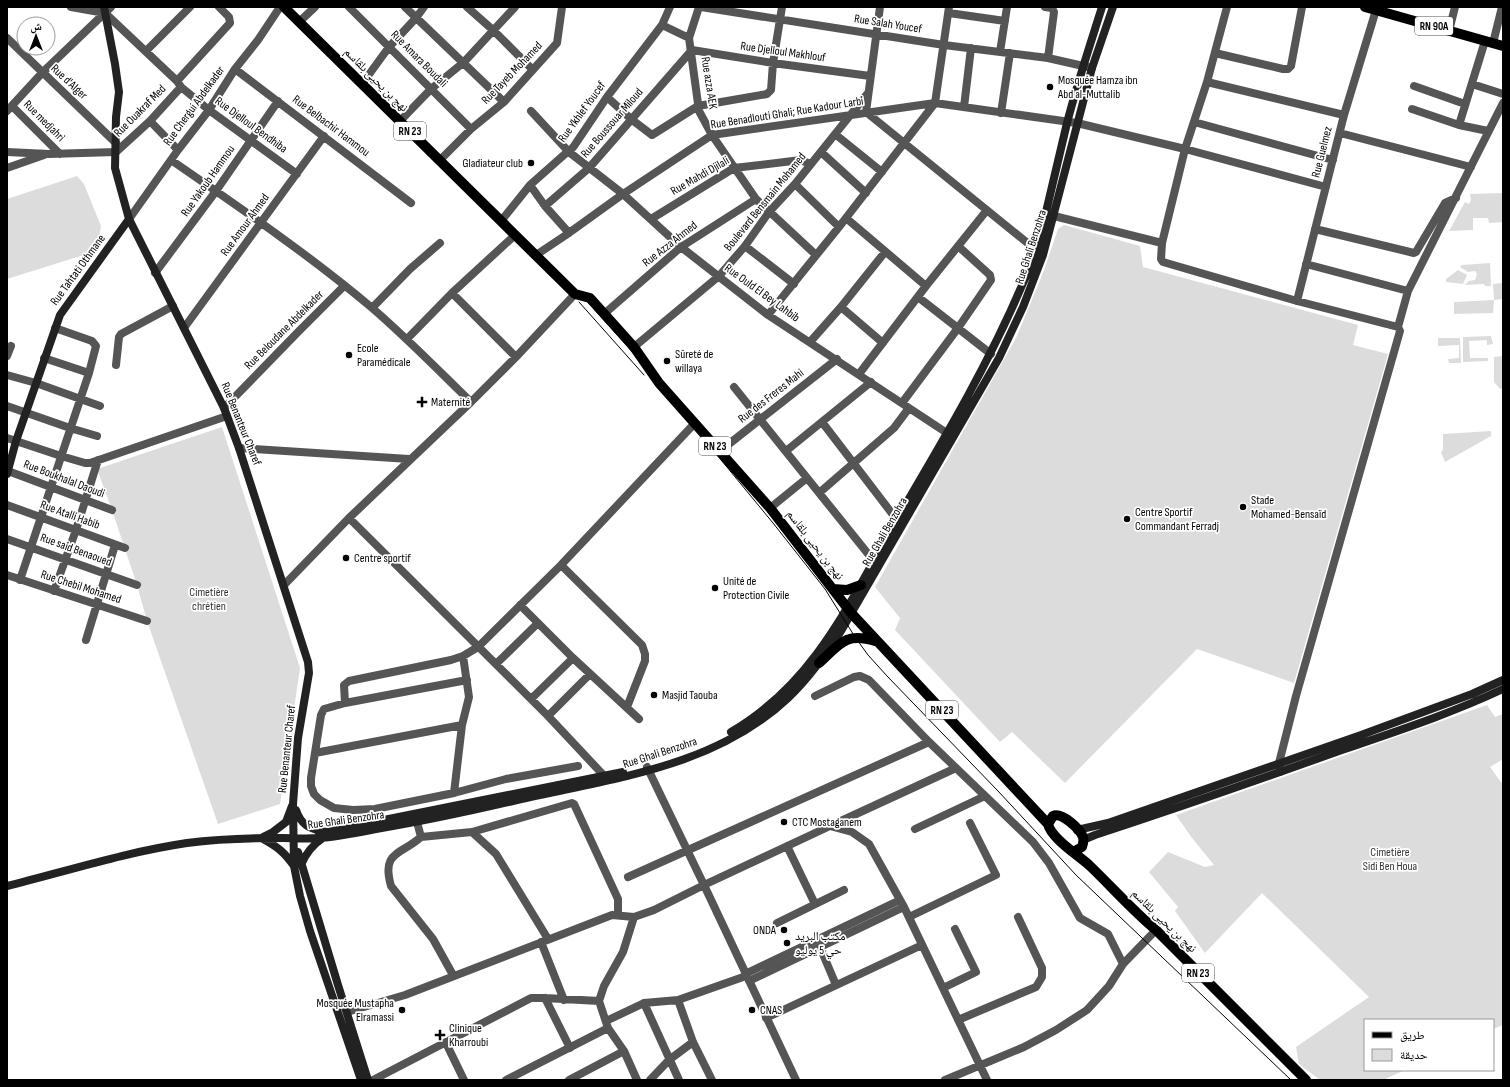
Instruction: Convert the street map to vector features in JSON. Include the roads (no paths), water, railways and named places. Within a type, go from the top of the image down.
[{"type":"main road","name":"نهج بن يحيى بلقاسم","points":[[284,7],[515,235],[536,255],[540,256],[573,283],[576,288],[575,294],[590,298],[634,347],[659,383],[770,508],[850,611],[876,641],[1037,812],[1048,824],[1050,830],[1069,850],[1080,846],[1090,866],[1306,1080]]},
{"type":"main road","name":"Rue Ghali Benzohra","points":[[648,769],[725,736],[766,708],[800,676],[850,611],[861,585],[876,565],[897,520],[1000,358],[1023,307],[1040,253],[1054,216],[1077,123],[1102,7]]},
{"type":"main road","name":"Rue Ghali Benzohra","points":[[7,886],[126,854],[188,843],[261,838],[295,838],[417,822],[648,769],[704,752],[751,727],[772,712],[789,697],[819,663],[951,435],[1014,307],[1040,253],[1068,122],[1088,67],[1113,7]]},
{"type":"main road","name":"RN 90A","points":[[1365,7],[1494,43]]},
{"type":"main road","name":"Rue Benanteur Charef","points":[[107,9],[119,92],[116,117],[115,168],[129,220],[225,412],[239,448],[308,662],[308,673],[298,738],[293,804],[300,896],[310,931],[360,1080]]},
{"type":"main road","name":"Rue Tahtati Othmane","points":[[8,473],[16,441],[60,315],[129,220]]},
{"type":"main road","points":[[833,589],[847,590],[861,585]]},
{"type":"main road","points":[[819,663],[840,644],[851,638],[862,637],[876,641]]},
{"type":"main road","points":[[1077,830],[1108,823],[1360,736],[1472,694],[1503,680]]},
{"type":"main road","points":[[1080,846],[1095,835],[1280,772],[1475,702],[1503,689]]},
{"type":"main road","name":"Rue Ghali Benzohra","points":[[324,835],[607,778]]},
{"type":"main road","points":[[261,838],[277,846],[297,865],[315,843],[324,835],[310,828],[299,819],[293,804]]},
{"type":"main road","points":[[261,838],[273,832],[286,822],[293,804]]},
{"type":"main road","points":[[1037,812],[1064,817],[1081,834],[1080,846]]},
{"type":"main road","points":[[1048,824],[1050,819],[1056,815]]},
{"type":"main road","name":"Rue Benanteur Charef","points":[[297,865],[368,1080]]},
{"type":"street","points":[[70,7],[107,9]]},
{"type":"street","points":[[146,51],[190,7]]},
{"type":"street","name":"Rue Ouakraf Med","points":[[116,152],[150,121],[230,23],[229,17],[219,7]]},
{"type":"street","name":"Rue Chergui Abdelkader","points":[[129,220],[178,150],[209,110],[235,69],[258,40],[280,7]]},
{"type":"street","points":[[299,22],[315,7]]},
{"type":"street","name":"Rue Amara Boudali","points":[[349,7],[471,129]]},
{"type":"street","points":[[404,7],[464,62],[504,102]]},
{"type":"street","points":[[362,84],[389,47],[416,18],[424,7]]},
{"type":"street","points":[[467,7],[493,30],[533,70]]},
{"type":"street","points":[[400,121],[431,89],[464,62],[515,7]]},
{"type":"street","name":"Rue Tayeb Mohamed","points":[[440,160],[471,129],[504,102],[557,44],[562,7]]},
{"type":"street","name":"Rue Ykhlef Youcef","points":[[501,221],[530,185],[569,152],[607,97],[662,25],[670,7]]},
{"type":"street","points":[[662,25],[690,38],[700,7]]},
{"type":"street","name":"Rue Salah Youcef","points":[[700,7],[944,45],[1048,58],[1088,67]]},
{"type":"street","points":[[607,97],[631,119],[654,135],[698,106],[770,93],[782,7]]},
{"type":"street","points":[[880,7],[866,112],[1040,253]]},
{"type":"street","points":[[1000,52],[1007,7]]},
{"type":"street","points":[[1045,7],[1052,8],[1054,12],[1048,58]]},
{"type":"street","points":[[1227,7],[1207,82],[1185,148],[1160,257],[1163,262],[1297,301],[1398,327]]},
{"type":"street","points":[[1215,53],[1283,70],[1288,69],[1291,66],[1302,7]]},
{"type":"street","points":[[1449,31],[1455,7]]},
{"type":"street","points":[[1459,125],[1472,84],[1494,43],[1502,7]]},
{"type":"street","points":[[9,109],[42,73],[107,9]]},
{"type":"street","name":"Rue Djelloul Bendhiba","points":[[107,9],[179,84],[209,110],[297,174]]},
{"type":"street","points":[[768,315],[936,103],[949,10],[1005,21]]},
{"type":"street","name":"Rue Guelmez","points":[[1297,301],[1344,115],[1376,10]]},
{"type":"street","name":"Rue d'Alger","points":[[7,38],[116,142]]},
{"type":"street","name":"Rue azza AEK","points":[[690,38],[698,106],[712,135],[756,199],[816,255]]},
{"type":"street","points":[[964,107],[971,48]]},
{"type":"street","name":"Rue Djelloul Makhlouf","points":[[692,50],[870,76]]},
{"type":"street","name":"Rue Boussouar Miloud","points":[[545,206],[589,168],[692,50]]},
{"type":"street","points":[[1001,112],[1010,53]]},
{"type":"street","name":"Rue Belbachir Hammou","points":[[235,69],[411,202]]},
{"type":"street","points":[[1207,82],[1344,115]]},
{"type":"street","points":[[1472,84],[1503,94]]},
{"type":"street","points":[[1414,86],[1465,104]]},
{"type":"street","name":"Boulevard Bensmain Mohamed","points":[[634,347],[719,276],[745,246],[769,212],[795,184],[868,94]]},
{"type":"street","name":"Rue Yakoub Hammou","points":[[155,273],[216,191],[278,101]]},
{"type":"street","name":"Rue Benadlouti Ghali; Rue Kadour Larbi","points":[[536,255],[623,194],[712,135],[936,103],[1077,123],[1185,148],[1326,188]]},
{"type":"street","points":[[1280,772],[1279,763],[1298,688],[1400,331],[1398,327],[1408,291],[1503,103]]},
{"type":"street","name":"Rue medjahri","points":[[9,109],[60,154]]},
{"type":"street","points":[[1412,109],[1459,125],[1488,131]]},
{"type":"street","name":"Rue Ould El Bey Lahbib","points":[[531,111],[569,152],[623,194],[681,247],[768,315],[951,435]]},
{"type":"street","points":[[150,121],[178,150]]},
{"type":"street","points":[[1194,122],[1333,160]]},
{"type":"street","points":[[1340,133],[1471,167]]},
{"type":"street","points":[[835,134],[882,172]]},
{"type":"street","name":"Rue Amour Ahmed","points":[[184,328],[324,136]]},
{"type":"street","points":[[7,152],[60,154],[116,152]]},
{"type":"street","points":[[821,152],[866,193]]},
{"type":"street","points":[[7,168],[49,154]]},
{"type":"street","points":[[171,160],[308,257],[372,308],[407,339],[471,402]]},
{"type":"street","name":"Rue Mahdi Djilali","points":[[651,219],[734,168],[801,160],[810,164]]},
{"type":"street","points":[[795,184],[839,227]]},
{"type":"street","points":[[530,185],[545,206],[569,233]]},
{"type":"street","points":[[1315,229],[1414,253],[1445,203],[1456,198]]},
{"type":"street","name":"Rue Azza Ahmed","points":[[604,314],[681,247],[756,199]]},
{"type":"street","points":[[859,374],[926,286],[987,210]]},
{"type":"street","points":[[1054,216],[1162,243]]},
{"type":"street","points":[[846,218],[926,286]]},
{"type":"street","points":[[407,339],[452,293],[515,235]]},
{"type":"street","points":[[372,308],[410,269],[440,243]]},
{"type":"street","points":[[745,246],[794,284]]},
{"type":"street","points":[[902,403],[958,328],[991,280],[992,277],[958,246]]},
{"type":"street","points":[[810,342],[842,308],[885,252]]},
{"type":"street","points":[[1306,264],[1408,291]]},
{"type":"street","name":"Rue Beloudane Abdelkader","points":[[61,456],[85,463],[98,460],[225,412],[299,331],[344,286]]},
{"type":"street","points":[[452,293],[516,357]]},
{"type":"street","points":[[284,585],[409,459],[471,402],[516,357],[575,294]]},
{"type":"street","points":[[918,297],[991,354]]},
{"type":"street","points":[[116,365],[118,337],[173,306]]},
{"type":"street","points":[[842,308],[882,343]]},
{"type":"street","points":[[20,580],[89,373],[96,346],[95,343],[55,328]]},
{"type":"street","points":[[7,356],[11,346]]},
{"type":"street","points":[[44,358],[89,373]]},
{"type":"street","name":"Rue des Freres Mahi","points":[[720,451],[837,359]]},
{"type":"street","points":[[7,375],[36,383],[100,406]]},
{"type":"street","points":[[786,452],[871,382]]},
{"type":"street","points":[[734,387],[876,565]]},
{"type":"street","points":[[7,406],[97,436]]},
{"type":"street","points":[[819,493],[894,428],[909,408]]},
{"type":"street","points":[[822,422],[897,520]]},
{"type":"street","points":[[345,703],[344,684],[349,681],[451,660],[464,656],[478,647],[561,565],[695,423]]},
{"type":"street","points":[[7,438],[61,456]]},
{"type":"street","points":[[239,448],[409,459]]},
{"type":"street","points":[[54,591],[76,530],[98,460]]},
{"type":"street","name":"Rue Boukhalal Daoudi","points":[[8,473],[51,487],[112,510]]},
{"type":"street","points":[[770,508],[807,478]]},
{"type":"street","name":"Rue Atalli Habib","points":[[7,505],[125,548]]},
{"type":"street","points":[[349,518],[548,716],[607,778]]},
{"type":"street","name":"Rue said Benaoued","points":[[7,539],[137,585]]},
{"type":"street","points":[[86,640],[115,545]]},
{"type":"street","points":[[561,565],[642,645],[645,654],[645,661],[627,707]]},
{"type":"street","name":"Rue Chebil Mohamed","points":[[7,575],[147,621]]},
{"type":"street","points":[[520,605],[573,658],[639,718]]},
{"type":"street","points":[[496,664],[538,623]]},
{"type":"street","points":[[454,793],[462,725],[469,697],[464,656]]},
{"type":"street","points":[[531,700],[573,658]]},
{"type":"street","points":[[548,716],[590,674]]},
{"type":"street","points":[[815,696],[857,676],[864,677],[869,680],[929,742],[1033,842],[1049,863],[1080,918],[1108,934],[1124,964]]},
{"type":"street","points":[[467,680],[345,703],[329,707],[322,712],[311,778],[314,794],[320,800],[334,808],[353,810],[375,809],[454,793],[506,779],[578,766]]},
{"type":"street","points":[[315,754],[462,725]]},
{"type":"street","points":[[628,877],[929,742]]},
{"type":"street","points":[[346,1012],[406,995],[454,975],[612,915],[634,917],[654,910],[704,884],[956,768]]},
{"type":"street","points":[[648,769],[796,1080]]},
{"type":"street","points":[[916,829],[985,796]]},
{"type":"street","points":[[454,975],[433,940],[391,886],[388,877],[388,868],[392,858],[398,852],[416,842],[421,837],[472,832],[572,803],[574,804],[618,899],[618,915]]},
{"type":"street","points":[[417,822],[421,837]]},
{"type":"street","points":[[908,917],[996,876],[970,823]]},
{"type":"street","points":[[830,826],[852,832],[869,844],[902,904],[987,1080]]},
{"type":"street","points":[[472,832],[496,854],[544,941],[564,1000]]},
{"type":"street","points":[[787,846],[815,904]]},
{"type":"street","points":[[777,923],[844,890]]},
{"type":"street","points":[[506,1080],[570,1048],[607,1024],[644,1003],[678,1000],[747,977],[820,947],[902,904]]},
{"type":"street","points":[[747,977],[902,904]]},
{"type":"street","points":[[958,1020],[1036,987],[1042,977],[1042,968],[1018,916]]},
{"type":"street","points":[[634,917],[623,952],[604,986],[599,1001],[607,1024],[624,1051],[637,1080]]},
{"type":"street","points":[[943,988],[976,972],[955,929]]},
{"type":"street","points":[[946,1080],[1024,1047],[1056,1030],[1087,1010],[1109,986],[1124,964],[1156,930]]},
{"type":"street","points":[[766,1018],[922,944]]},
{"type":"street","points":[[820,947],[836,985]]},
{"type":"street","points":[[373,1080],[531,998],[599,1001]]},
{"type":"street","points":[[545,998],[570,1048]]},
{"type":"street","points":[[678,1000],[693,1042],[712,1080]]},
{"type":"street","points":[[644,1003],[679,1080]]},
{"type":"street","points":[[650,1080],[670,1060],[693,1042]]},
{"type":"street","points":[[446,1043],[464,1080]]},
{"type":"street","points":[[569,1080],[624,1051]]},
{"type":"tram line","points":[[286,7],[554,271],[583,297],[628,347],[773,523],[825,589],[855,637],[868,655],[887,676],[998,791],[1076,875],[1291,1080]]},
{"type":"tram line","points":[[579,302],[644,375]]},
{"type":"place","name":"Mosquée Hamza ibn Abd al-Muttalib","points":[[1050,87]]},
{"type":"place","name":"Gladiateur club","points":[[531,163]]},
{"type":"place","name":"Ecole Paramédicale","points":[[349,355]]},
{"type":"place","name":"Sûreté de willaya","points":[[667,361]]},
{"type":"place","name":"Maternité","points":[[422,402]]},
{"type":"place","name":"Stade Mohamed-Bensaïd","points":[[1243,507]]},
{"type":"place","name":"Centre Sportif Commandant Ferradj","points":[[1127,519]]},
{"type":"place","name":"Centre sportif","points":[[346,558]]},
{"type":"place","name":"Unité de Protection Civile","points":[[715,588]]},
{"type":"place","name":"Masjid Taouba","points":[[654,695]]},
{"type":"place","name":"CTC Mostaganem","points":[[784,822]]},
{"type":"place","name":"ONDA","points":[[784,930]]},
{"type":"place","name":"مكتب البريد حي 5 يوليو","points":[[787,943]]},
{"type":"place","name":"Mosquée Mustapha Elramassi","points":[[402,1010]]},
{"type":"place","name":"CNAS","points":[[752,1010]]},
{"type":"place","name":"Clinique Kharroubi","points":[[440,1035]]},
{"type":"park label","name":"Cimetière chrétien","points":[[209,599]]},
{"type":"park label","name":"Cimetière Sidi Ben Houa","points":[[1390,859]]}]
